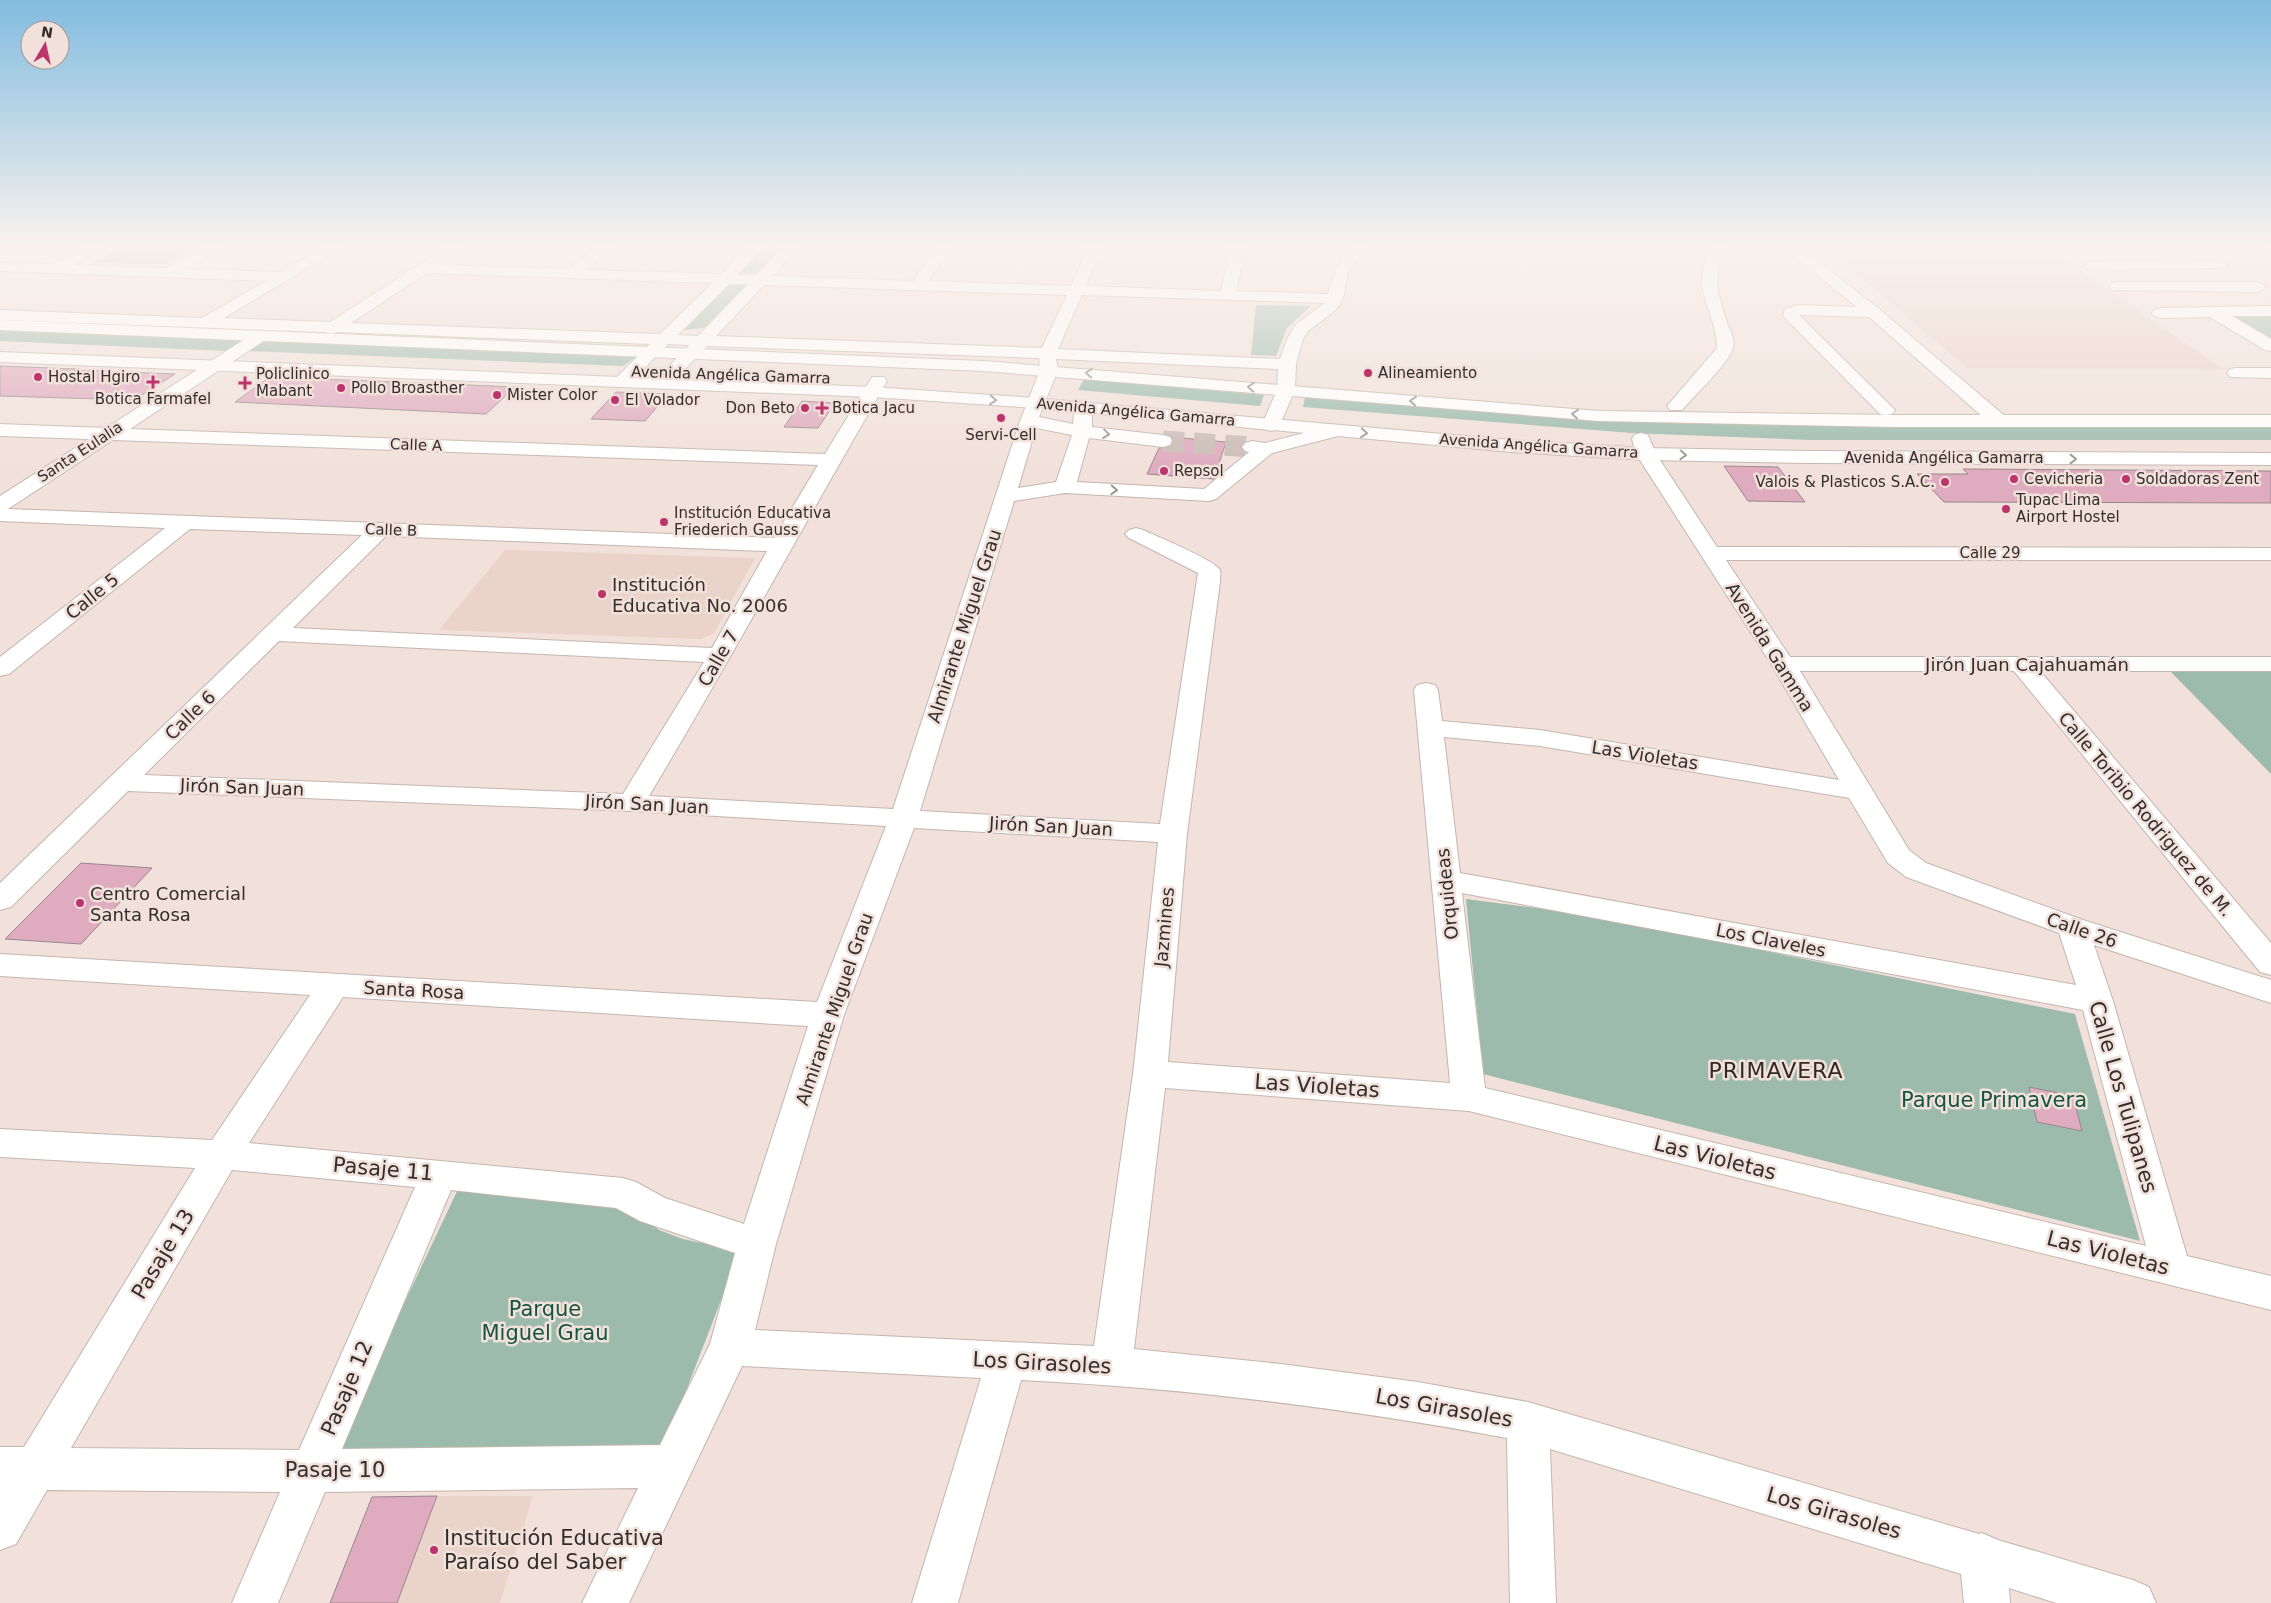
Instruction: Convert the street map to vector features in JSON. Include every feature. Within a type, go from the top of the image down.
[{"type":"street","points":[[190,332],[205,323]]},
{"type":"street","name":"Avenida Angélica Gamarra","points":[[227,323],[696,347],[1048,362],[1287,364]]},
{"type":"street","points":[[320,337],[342,323]]},
{"type":"street","points":[[626,376],[680,323]]},
{"type":"street","points":[[667,378],[719,323]]},
{"type":"street","name":"Almirante Miguel Grau","points":[[605,1603],[730,1346],[757,1244],[828,1015],[904,817],[1052,346],[1062,323]]},
{"type":"street","points":[[1274,418],[1286,390],[1287,364],[1295,339],[1301,328],[1309,323]]},
{"type":"street","points":[[1676,406],[1720,357],[1725,348],[1725,340],[1719,323]]},
{"type":"street","points":[[1798,323],[1886,410]]},
{"type":"street","points":[[1885,323],[1993,416]]},
{"type":"street","points":[[2231,323],[2271,346]]},
{"type":"street","name":"Avenida Angélica Gamarra","points":[[0,325],[320,337],[657,345]]},
{"type":"street","name":"Santa Eulalia","points":[[0,505],[262,335]]},
{"type":"street","name":"Avenida Angélica Gamarra","points":[[0,345],[231,354],[626,376],[875,386],[1035,405],[1274,418],[1335,430],[1511,446],[1888,444],[2271,445]]},
{"type":"street","name":"Avenida Angélica Gamarra","points":[[0,356],[214,365],[626,376]]},
{"type":"street","name":"Avenida Angélica Gamarra","points":[[1048,362],[1286,390],[1599,416],[2200,415],[2271,411]]},
{"type":"street","points":[[2236,373],[2271,373]]},
{"type":"street","name":"Calle 7","points":[[631,803],[720,656],[781,545],[875,386]]},
{"type":"street","points":[[1035,405],[1082,431],[1163,441]]},
{"type":"street","name":"Avenida Angélica Gamarra","points":[[1035,405],[1274,418],[1644,446],[1841,458],[2271,459]]},
{"type":"street","name":"Avenida Angélica Gamarra","points":[[1599,416],[1676,406],[1886,410],[1993,416]]},
{"type":"street","points":[[1065,487],[1082,431],[1083,408]]},
{"type":"street","name":"Avenida Angélica Gamarra","points":[[2200,415],[2271,421]]},
{"type":"street","name":"Calle A","points":[[0,430],[831,460]]},
{"type":"street","points":[[1005,496],[1065,487],[1209,495],[1258,448],[1335,430]]},
{"type":"street","name":"Avenida Gamma","points":[[1644,446],[1710,553],[1783,664],[1898,856]]},
{"type":"street","name":"Calle B","points":[[0,515],[781,545]]},
{"type":"street","name":"Calle 5","points":[[0,669],[184,523]]},
{"type":"street","name":"Calle 6","points":[[0,900],[380,530]]},
{"type":"street","name":"Jazmines","points":[[1112,1366],[1150,1074],[1173,834],[1209,571],[1199,564],[1136,534]]},
{"type":"street","name":"Calle 29","points":[[1710,553],[2271,554]]},
{"type":"street","points":[[274,634],[720,656]]},
{"type":"street","name":"Jirón Juan Cajahuamán","points":[[1783,664],[2271,664]]},
{"type":"street","name":"Calle Toribio Rodriguez de M.","points":[[2021,664],[2271,964]]},
{"type":"street","name":"Orquideas","points":[[1426,690],[1469,1098]]},
{"type":"street","name":"Las Violetas","points":[[1430,728],[1540,738],[1858,791]]},
{"type":"street","name":"Jirón San Juan","points":[[120,782],[631,803],[904,817],[1173,834]]},
{"type":"street","name":"Calle 26","points":[[1898,856],[1916,870],[2072,927],[2271,992]]},
{"type":"street","name":"Los Claveles","points":[[1446,880],[2097,1001]]},
{"type":"street","name":"Calle Los Tulipanes","points":[[2072,927],[2097,1001],[2171,1268]]},
{"type":"street","name":"Santa Rosa","points":[[0,965],[828,1015]]},
{"type":"street","name":"Pasaje 13","points":[[0,1528],[18,1468],[334,985]]},
{"type":"street","name":"Las Violetas","points":[[1150,1074],[1469,1098],[2271,1293]]},
{"type":"street","name":"Pasaje 11","points":[[1,1145],[222,1155],[439,1174],[624,1193],[653,1210],[757,1244]]},
{"type":"street","name":"Pasaje 12","points":[[255,1603],[439,1174]]},
{"type":"street","name":"Los Girasoles","points":[[730,1346],[1006,1362],[1112,1366],[1281,1382],[1418,1402],[1528,1422],[1982,1556],[2133,1603]]},
{"type":"street","points":[[935,1603],[1006,1362]]},
{"type":"street","points":[[1528,1422],[1533,1603]]},
{"type":"street","name":"Pasaje 10","points":[[18,1468],[311,1471],[671,1466]]},
{"type":"street","points":[[1982,1556],[1987,1603]]},
{"type":"shaded area","points":[[1914,323],[2156,323],[2223,369],[1967,368]]},
{"type":"shaded area","name":"Institución Educativa No. 2006","points":[[505,550],[755,558],[714,633],[701,639],[439,630]]},
{"type":"shaded area","name":"Institución Educativa Paraíso del Saber","points":[[533,1496],[500,1603],[330,1603],[372,1497]]},
{"type":"green space","points":[[687,323],[709,323],[704,328],[686,330],[683,327]]},
{"type":"green space","points":[[1254,323],[1293,323],[1287,328],[1276,356],[1251,355]]},
{"type":"green space","points":[[2244,323],[2271,323],[2271,339]]},
{"type":"green space","points":[[0,329],[246,339],[227,351],[0,341]]},
{"type":"green space","points":[[262,339],[634,354],[636,357],[623,366],[245,351]]},
{"type":"green space","points":[[1084,379],[1264,395],[1260,406],[1078,390]]},
{"type":"green space","points":[[1305,397],[1584,419],[1709,424],[2271,425],[2271,440],[1810,440],[1632,433],[1303,407]]},
{"type":"green space","points":[[2169,670],[2271,670],[2271,774]]},
{"type":"green space","name":"Parque Primavera","points":[[1466,899],[1583,914],[2075,1014],[2140,1241],[1483,1074]]},
{"type":"green space","name":"Parque Miguel Grau","points":[[460,1185],[634,1210],[659,1230],[683,1239],[740,1251],[662,1453],[335,1450]]},
{"type":"building","points":[[0,366],[175,374],[134,400],[0,396]]},
{"type":"building","points":[[270,377],[515,387],[486,414],[235,402]]},
{"type":"building","points":[[616,392],[668,394],[645,421],[591,419]]},
{"type":"building","points":[[802,401],[835,403],[818,428],[784,427]]},
{"type":"building","points":[[1172,437],[1226,442],[1214,479],[1147,474],[1159,448],[1172,446],[1174,442]]},
{"type":"building","points":[[1724,466],[1778,467],[1805,502],[1748,501]]},
{"type":"building","points":[[1963,469],[2271,471],[2271,503],[1944,502],[1917,474],[1968,474]]},
{"type":"building","name":"Centro Comercial Santa Rosa","points":[[81,863],[152,868],[81,944],[5,939]]},
{"type":"building","points":[[2029,1087],[2073,1096],[2082,1131],[2037,1122]]},
{"type":"building","points":[[437,1496],[397,1603],[330,1603],[372,1497]]},
{"type":"tunnel","points":[[1163,441],[1252,447]]},
{"type":"place","name":"Alineamiento","points":[[1368,373]]},
{"type":"place","name":"Hostal Hgiro","points":[[38,377]]},
{"type":"place","name":"Botica Farmafel","points":[[153,382]]},
{"type":"place","name":"Policlinico Mabant","points":[[245,383]]},
{"type":"place","name":"Pollo Broasther","points":[[341,388]]},
{"type":"place","name":"Mister Color","points":[[497,395]]},
{"type":"place","name":"El Volador","points":[[615,400]]},
{"type":"place","name":"Don Beto","points":[[805,408]]},
{"type":"place","name":"Botica Jacu","points":[[822,408]]},
{"type":"place","name":"Servi-Cell","points":[[1001,418]]},
{"type":"place","name":"Repsol","points":[[1164,471]]},
{"type":"place","name":"Cevicheria","points":[[2014,479]]},
{"type":"place","name":"Soldadoras Zent","points":[[2126,479]]},
{"type":"place","name":"Valois & Plasticos S.A.C.","points":[[1945,482]]},
{"type":"place","name":"Tupac Lima Airport Hostel","points":[[2006,509]]},
{"type":"place","name":"Institución Educativa Friederich Gauss","points":[[664,522]]},
{"type":"place","name":"Institución Educativa No. 2006","points":[[602,594]]},
{"type":"place","name":"Centro Comercial Santa Rosa","points":[[80,903]]},
{"type":"place","name":"Institución Educativa Paraíso del Saber","points":[[434,1550]]},
{"type":"district","name":"PRIMAVERA","points":[[1776,1070]]}]
